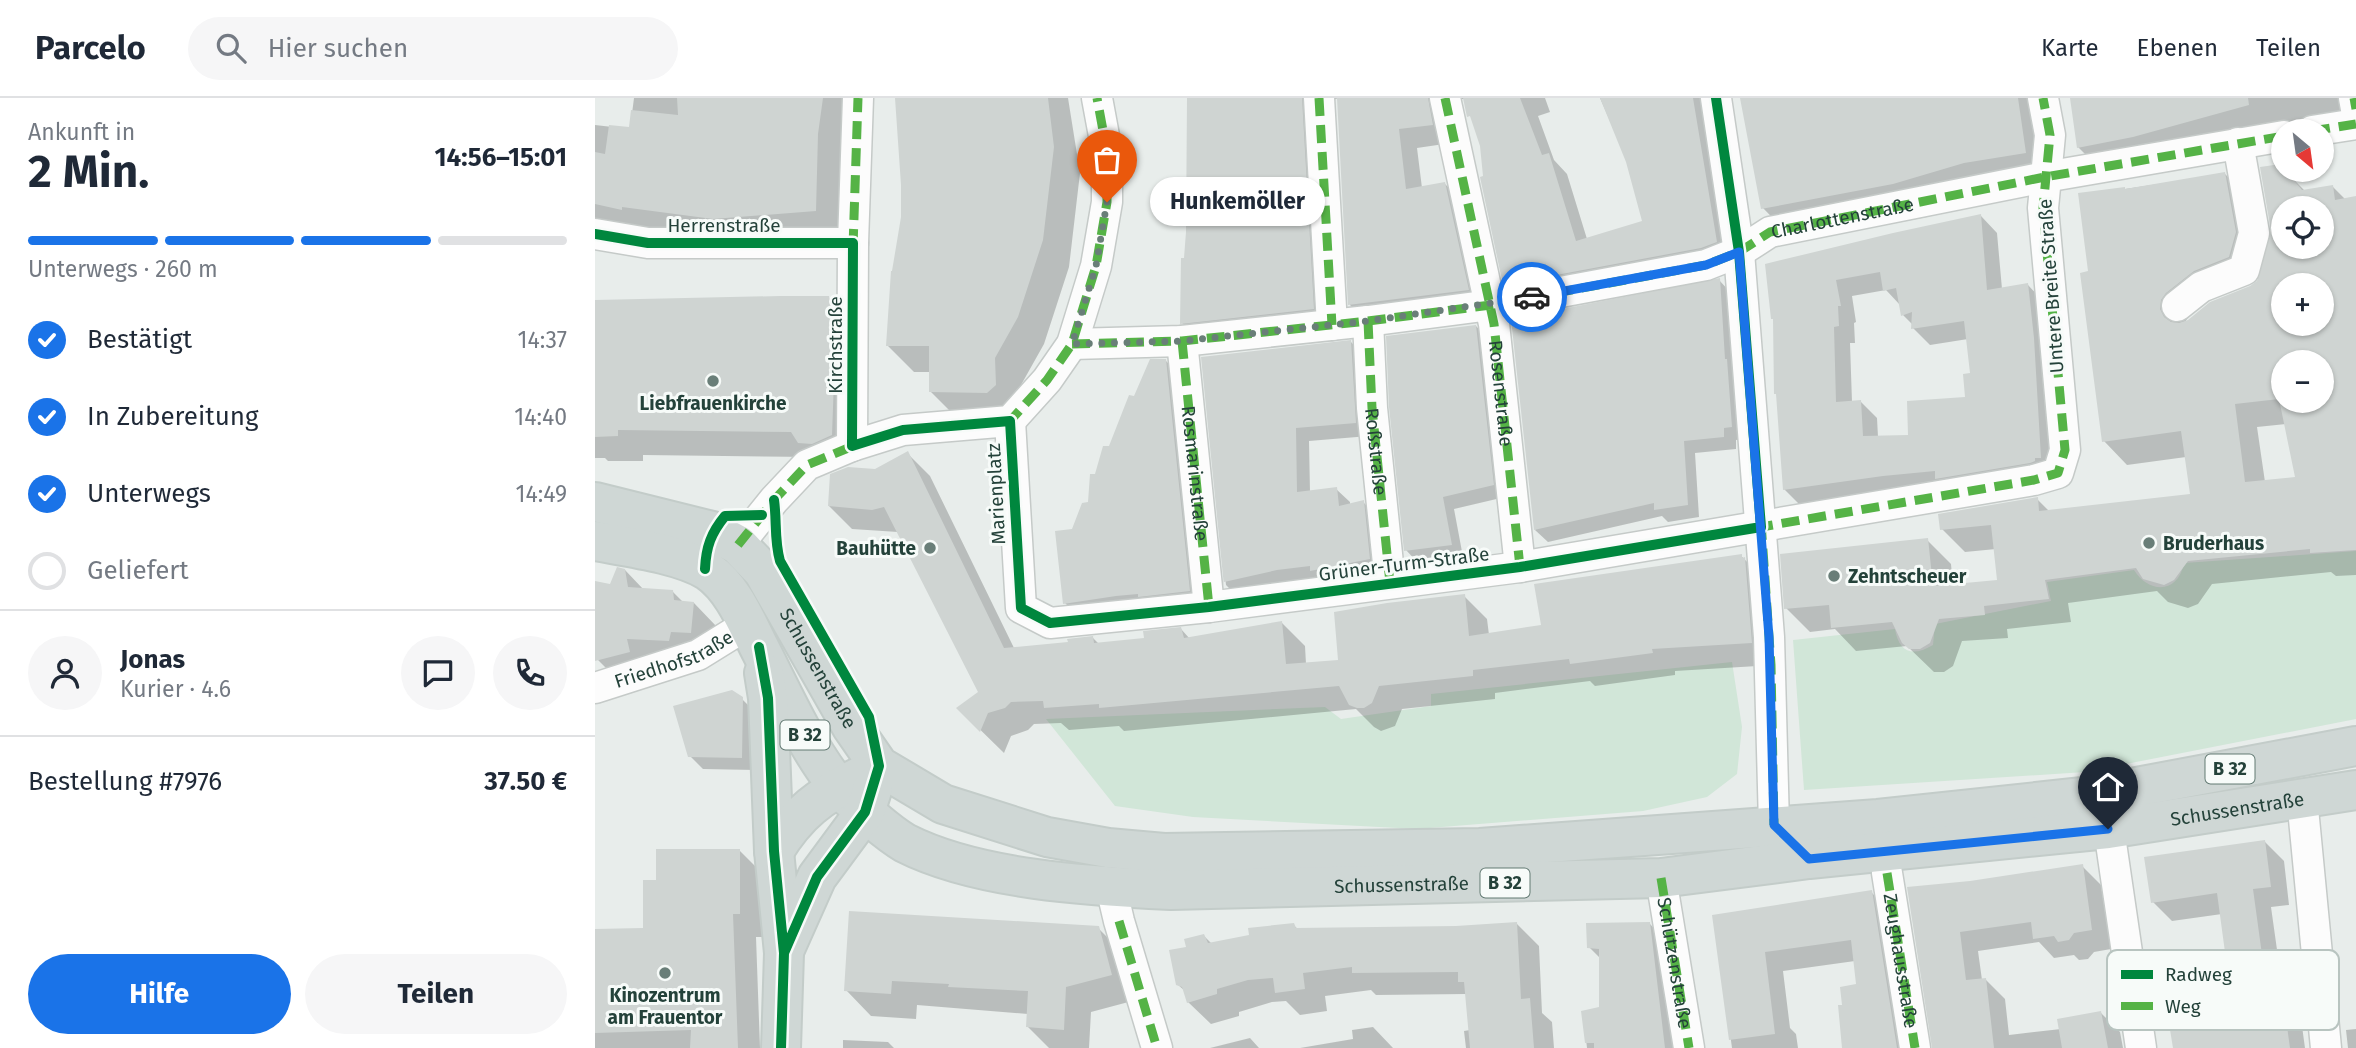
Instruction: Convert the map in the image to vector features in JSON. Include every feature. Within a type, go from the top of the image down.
[{"type":"main road","name":"B 32","points":[[595,502],[712,531],[738,545]]},
{"type":"main road","name":"B 32","points":[[595,541],[657,553],[705,569],[715,577]]},
{"type":"main road","points":[[715,577],[738,545]]},
{"type":"main road","name":"Schussenstraße","points":[[738,545],[763,570],[852,727],[879,766],[943,804],[1047,838],[1108,848],[1164,853],[1480,848],[1774,825],[2106,811],[2302,798],[2356,789]]},
{"type":"main road","name":"Schussenstraße","points":[[715,577],[753,636],[813,752],[852,799],[881,827],[905,843],[971,867],[1111,887],[1171,890],[1663,890],[1809,859],[2106,811],[2356,746]]},
{"type":"main road","points":[[753,636],[768,698],[774,851],[783,953],[781,1048]]},
{"type":"main road","points":[[783,953],[852,799],[879,766]]},
{"type":"main road","points":[[774,851],[804,810],[852,799]]},
{"type":"street","name":"Kirchstraße","points":[[852,446],[853,243],[858,98]]},
{"type":"street","name":"Marienplatz","points":[[738,545],[774,500],[807,465],[852,446],[903,430],[1010,421],[1047,380],[1072,344],[1096,266],[1107,202],[1107,152],[1097,98]]},
{"type":"street","points":[[1319,98],[1332,325]]},
{"type":"street","name":"Rosenstraße","points":[[1445,98],[1491,305],[1520,567]]},
{"type":"street","points":[[1716,98],[1739,252],[1761,527],[1771,665],[1774,825],[1809,859]]},
{"type":"street","name":"Untere Breite Straße","points":[[2043,98],[2050,135],[2043,208],[2065,450],[2059,473]]},
{"type":"street","points":[[2354,98],[2356,109]]},
{"type":"street","points":[[2335,127],[2356,124]]},
{"type":"street","name":"Charlottenstraße","points":[[1072,344],[1182,341],[1491,305],[1706,265],[1739,252],[1770,232],[2045,177],[2271,138]]},
{"type":"street","points":[[2177,306],[2201,287],[2243,270],[2254,233],[2238,143]]},
{"type":"street","name":"Herrenstraße","points":[[595,234],[648,243],[853,243]]},
{"type":"street","name":"Roßstraße","points":[[1368,321],[1372,408],[1389,583]]},
{"type":"street","name":"Rosmarinstraße","points":[[1182,341],[1209,607]]},
{"type":"street","name":"Marienplatz","points":[[1010,421],[1021,608],[1050,623]]},
{"type":"street","name":"Grüner-Turm-Straße","points":[[1050,623],[1209,607],[1520,567],[2020,482],[2059,473]]},
{"type":"street","name":"Friedhofstraße","points":[[595,688],[753,636]]},
{"type":"street","points":[[2302,798],[2317,950]]},
{"type":"street","points":[[2106,811],[2127,950]]},
{"type":"street","name":"Zeughausstraße","points":[[1887,873],[1915,1048]]},
{"type":"street","points":[[1111,887],[1157,1048]]},
{"type":"street","name":"Schützenstraße","points":[[1663,890],[1689,1048]]},
{"type":"street","points":[[2138,1030],[2141,1048]]},
{"type":"street","points":[[2324,1030],[2326,1048]]},
{"type":"green space","points":[[2356,551],[2356,719],[2085,772],[1804,790],[1793,640],[1895,629],[1900,643],[1913,652],[1933,645],[1935,624],[2051,601],[2047,582],[2134,570],[2147,583],[2162,587],[2176,581],[2184,563]]},
{"type":"green space","points":[[1732,662],[1742,727],[1737,774],[1707,797],[1643,811],[1417,829],[1193,817],[1115,806],[1046,719],[1325,707],[1341,719],[1431,706],[1431,694]]},
{"type":"building","points":[[677,98],[823,98],[818,134],[816,211],[713,219],[622,207],[622,210],[595,204],[595,152],[605,154],[609,125],[629,127],[631,110],[678,115]]},
{"type":"building","points":[[895,98],[1048,98],[1054,147],[1043,240],[1018,317],[995,358],[996,385],[987,393],[929,392],[929,346],[886,346],[891,271],[901,217]]},
{"type":"building","points":[[1187,98],[1302,98],[1314,309],[1180,324],[1181,258],[1184,258],[1186,232]]},
{"type":"building","points":[[1337,98],[1428,98],[1433,125],[1399,129],[1406,189],[1445,182],[1469,290],[1348,305]]},
{"type":"building","points":[[1463,98],[1520,98],[1542,155],[1549,153],[1576,241],[1642,221],[1626,162],[1600,98],[1693,98],[1717,242],[1701,248],[1503,285],[1480,177],[1483,176],[1480,146],[1470,116],[1467,117]]},
{"type":"building","points":[[1740,98],[2018,98],[2026,153],[1964,163],[1893,184],[1761,209]]},
{"type":"building","points":[[2070,98],[2248,98],[2249,105],[2133,137],[2077,148]]},
{"type":"building","points":[[2271,165],[2271,182],[2296,182],[2302,190],[2333,185],[2335,200],[2356,196],[2356,550],[2310,553],[2310,549],[2188,561],[2174,580],[2164,585],[2143,579],[2136,568],[2045,580],[2049,599],[1984,606],[1985,615],[1939,619],[1930,643],[1920,649],[1909,649],[1902,643],[1892,622],[1831,628],[1829,605],[1784,609],[1780,554],[1928,538],[1933,586],[1997,580],[1991,525],[1940,530],[1938,514],[2038,497],[2039,511],[2190,494],[2181,431],[2102,442],[2080,273],[2088,271],[2078,193],[2125,189],[2225,172],[2236,232],[2229,257],[2194,271],[2166,293],[2161,300],[2160,309],[2164,317],[2171,322],[2188,320],[2210,302],[2257,281],[2271,231],[2260,167]],"holes":[[[2271,350],[2334,350],[2334,413],[2282,413],[2295,477],[2245,482],[2235,404],[2271,400]]]},
{"type":"building","points":[[1981,214],[1987,290],[2028,283],[2041,458],[2035,458],[2035,461],[2030,463],[1935,479],[1935,471],[1783,490],[1774,394],[1773,319],[1765,264]],"holes":[[[1880,272],[1883,291],[1896,288],[1901,316],[1912,312],[1911,329],[1964,321],[1970,373],[1963,374],[1965,397],[1907,401],[1908,435],[1863,436],[1861,400],[1836,402],[1834,327],[1839,326],[1838,306],[1841,306],[1836,280]]]},
{"type":"building","points":[[1720,278],[1732,427],[1724,428],[1724,437],[1684,441],[1688,505],[1654,510],[1654,503],[1534,530],[1511,319]]},
{"type":"building","name":"Liebfrauenkirche","points":[[829,296],[835,353],[832,435],[812,444],[798,443],[791,432],[618,430],[618,436],[595,437],[595,300]]},
{"type":"building","points":[[1476,325],[1494,485],[1443,497],[1452,545],[1404,551],[1389,407],[1386,336]]},
{"type":"building","points":[[1351,340],[1356,423],[1296,428],[1297,492],[1337,487],[1339,506],[1364,500],[1370,559],[1310,571],[1310,566],[1277,570],[1224,582],[1224,586],[1201,357]]},
{"type":"building","points":[[1150,359],[1166,359],[1190,591],[1138,597],[1138,594],[1116,596],[1063,604],[1055,531],[1072,529],[1082,503],[1088,502],[1090,474],[1095,474],[1103,446],[1109,446],[1129,395],[1134,396]]},
{"type":"building","points":[[908,451],[1004,648],[1068,642],[1067,639],[1093,636],[1094,643],[1144,638],[1143,631],[1181,627],[1184,638],[1282,621],[1286,664],[1338,660],[1334,612],[1465,594],[1469,636],[1541,625],[1534,584],[1742,554],[1742,558],[1745,557],[1752,643],[1652,649],[1653,653],[1570,664],[1569,659],[1473,670],[1473,676],[1379,686],[1372,703],[1364,708],[1349,705],[1339,686],[1099,708],[1099,704],[1044,708],[1043,701],[1011,702],[1005,708],[988,713],[980,732],[956,708],[978,692],[884,507],[872,510],[828,506],[830,474],[848,467],[875,469]]},
{"type":"building","points":[[617,567],[625,569],[628,587],[673,590],[674,600],[694,602],[691,633],[671,632],[669,641],[627,639],[630,652],[595,661],[595,581],[610,584]]},
{"type":"building","points":[[732,690],[743,697],[742,758],[688,757],[673,706]]},
{"type":"building","points":[[2265,840],[2271,887],[2253,889],[2261,950],[2225,950],[2217,893],[2151,903],[2144,857]]},
{"type":"building","name":"Kinozentrum am Frauentor","points":[[656,849],[740,849],[740,914],[733,914],[738,1048],[690,1048],[691,1030],[595,1033],[595,929],[643,928],[643,880],[656,880]]},
{"type":"building","points":[[2083,864],[2092,930],[2074,933],[2069,940],[2058,942],[2054,936],[2033,939],[2031,922],[1960,932],[1966,980],[1986,978],[1994,1048],[1932,1048],[1907,887],[1970,881]]},
{"type":"building","points":[[1872,890],[1897,1048],[1842,1048],[1838,1005],[1842,1005],[1840,987],[1856,984],[1851,940],[1765,952],[1775,1034],[1729,1040],[1712,915]]},
{"type":"building","points":[[849,911],[1099,926],[1112,975],[1066,987],[1064,1030],[1026,1027],[1028,991],[892,981],[891,994],[844,991]]},
{"type":"building","points":[[1517,922],[1521,999],[1530,998],[1534,1048],[1470,1048],[1464,982],[1458,982],[1458,972],[1352,973],[1352,967],[1303,973],[1305,989],[1275,993],[1273,978],[1248,980],[1217,989],[1217,994],[1187,1003],[1182,987],[1176,985],[1169,950],[1186,947],[1184,939],[1204,934],[1208,943],[1249,935],[1248,928],[1294,923],[1296,928],[1456,926]]},
{"type":"building","points":[[1650,922],[1665,1048],[1594,1048],[1594,1043],[1585,1043],[1581,1011],[1599,1007],[1599,949],[1587,948],[1586,923]]},
{"type":"building","points":[[2101,1011],[2108,1048],[2062,1048],[2057,1019]]},
{"type":"building","points":[[2170,1030],[2288,1030],[2290,1048],[2173,1048]]},
{"type":"marked path","points":[[853,247],[858,98]]},
{"type":"marked path","points":[[1006,422],[1010,421],[1047,380],[1072,344],[1096,266],[1107,202],[1107,152],[1097,98]]},
{"type":"marked path","points":[[1319,98],[1332,325]]},
{"type":"marked path","points":[[1445,98],[1494,324],[1520,567]]},
{"type":"marked path","points":[[1755,528],[2034,480],[2058,473],[2065,450],[2043,208],[2050,135],[2043,98]]},
{"type":"marked path","points":[[2354,98],[2356,109]]},
{"type":"marked path","points":[[2335,127],[2356,124]]},
{"type":"marked path","points":[[1072,344],[1182,341],[1491,305],[1706,265],[1739,252],[1770,232],[2045,177],[2271,138]]},
{"type":"marked path","points":[[1368,321],[1372,408],[1390,583]]},
{"type":"marked path","points":[[1182,341],[1209,607]]},
{"type":"marked path","points":[[738,545],[774,500],[807,465],[858,444]]},
{"type":"marked path","points":[[1761,522],[1771,665],[1774,825]]},
{"type":"marked path","points":[[1887,873],[1915,1048]]},
{"type":"marked path","points":[[1661,878],[1689,1048]]},
{"type":"marked path","points":[[1119,921],[1157,1048]]},
{"type":"cycle path","points":[[595,234],[648,243],[853,243],[852,446],[903,430],[1010,421],[1021,608],[1050,623],[1209,607],[1520,567],[1761,527],[1739,252],[1716,98]]},
{"type":"cycle path","points":[[774,500],[780,561],[869,717],[879,766],[865,812],[817,877],[784,953]]},
{"type":"cycle path","points":[[705,569],[710,541],[725,516],[762,515]]},
{"type":"cycle path","points":[[759,647],[768,698],[774,851],[784,953],[781,1048]]},
{"type":"way so far","points":[[1107,202],[1096,266],[1072,344],[1182,341],[1368,321],[1532,297]]},
{"type":"place","name":"Hunkemöller","points":[[1107,202]]},
{"type":"place","name":"Liebfrauenkirche","points":[[713,381]]},
{"type":"place","name":"Bruderhaus","points":[[2149,543]]},
{"type":"place","name":"Bauhütte","points":[[930,548]]},
{"type":"place","name":"Zehntscheuer","points":[[1834,576]]},
{"type":"place","name":"Kinozentrum am Frauentor","points":[[665,973]]},
{"type":"route","points":[[1532,297],[1706,265],[1739,252],[1771,665],[1774,825],[1809,859],[2108,829]]}]
